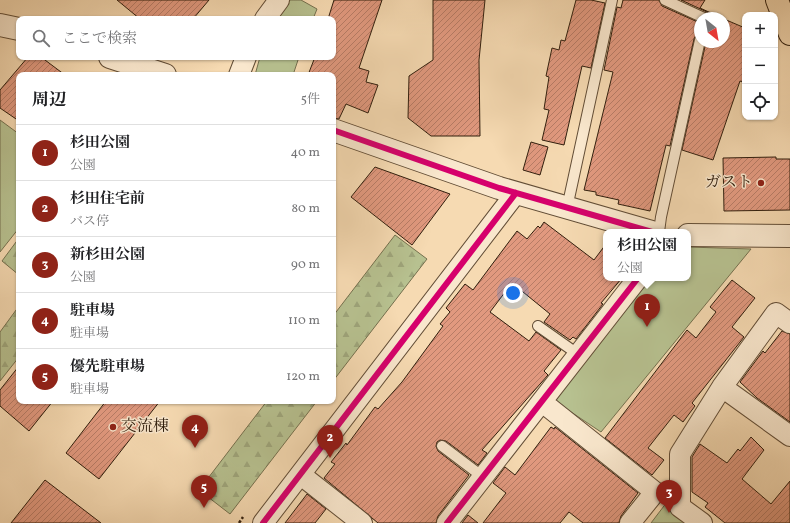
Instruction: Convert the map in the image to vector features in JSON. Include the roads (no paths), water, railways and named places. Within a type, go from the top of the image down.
[{"type":"highway","points":[[777,0],[790,34]]},
{"type":"street","points":[[267,16],[279,0]]},
{"type":"street","points":[[0,25],[16,28]]},
{"type":"street","points":[[119,60],[156,72]]},
{"type":"street","points":[[240,72],[245,60]]},
{"type":"street","points":[[336,131],[516,193],[641,229]]},
{"type":"street","points":[[263,523],[516,193]]},
{"type":"street","points":[[691,234],[790,236]]},
{"type":"street","points":[[447,523],[636,281]]},
{"type":"street","points":[[702,523],[680,507],[680,454],[722,387],[776,313],[790,323]]},
{"type":"street","points":[[722,387],[790,436]]},
{"type":"street","points":[[542,402],[655,492],[630,523]]},
{"type":"street","points":[[301,475],[362,523]]},
{"type":"lane","points":[[567,208],[612,0]]},
{"type":"lane","points":[[665,0],[694,13]]},
{"type":"lane","points":[[659,229],[698,48]]},
{"type":"lane","points":[[538,326],[579,355]]},
{"type":"lane","points":[[442,446],[483,477]]},
{"type":"place","name":"ガスト","points":[[761,183]]},
{"type":"place","name":"杉田公園","points":[[647,327]]},
{"type":"place","name":"交流棟","points":[[113,427]]},
{"type":"place","name":"駐車場","points":[[195,448]]},
{"type":"place","name":"杉田住宅前","points":[[330,458]]},
{"type":"place","name":"優先駐車場","points":[[204,508]]},
{"type":"place","name":"新杉田公園","points":[[669,513]]}]
